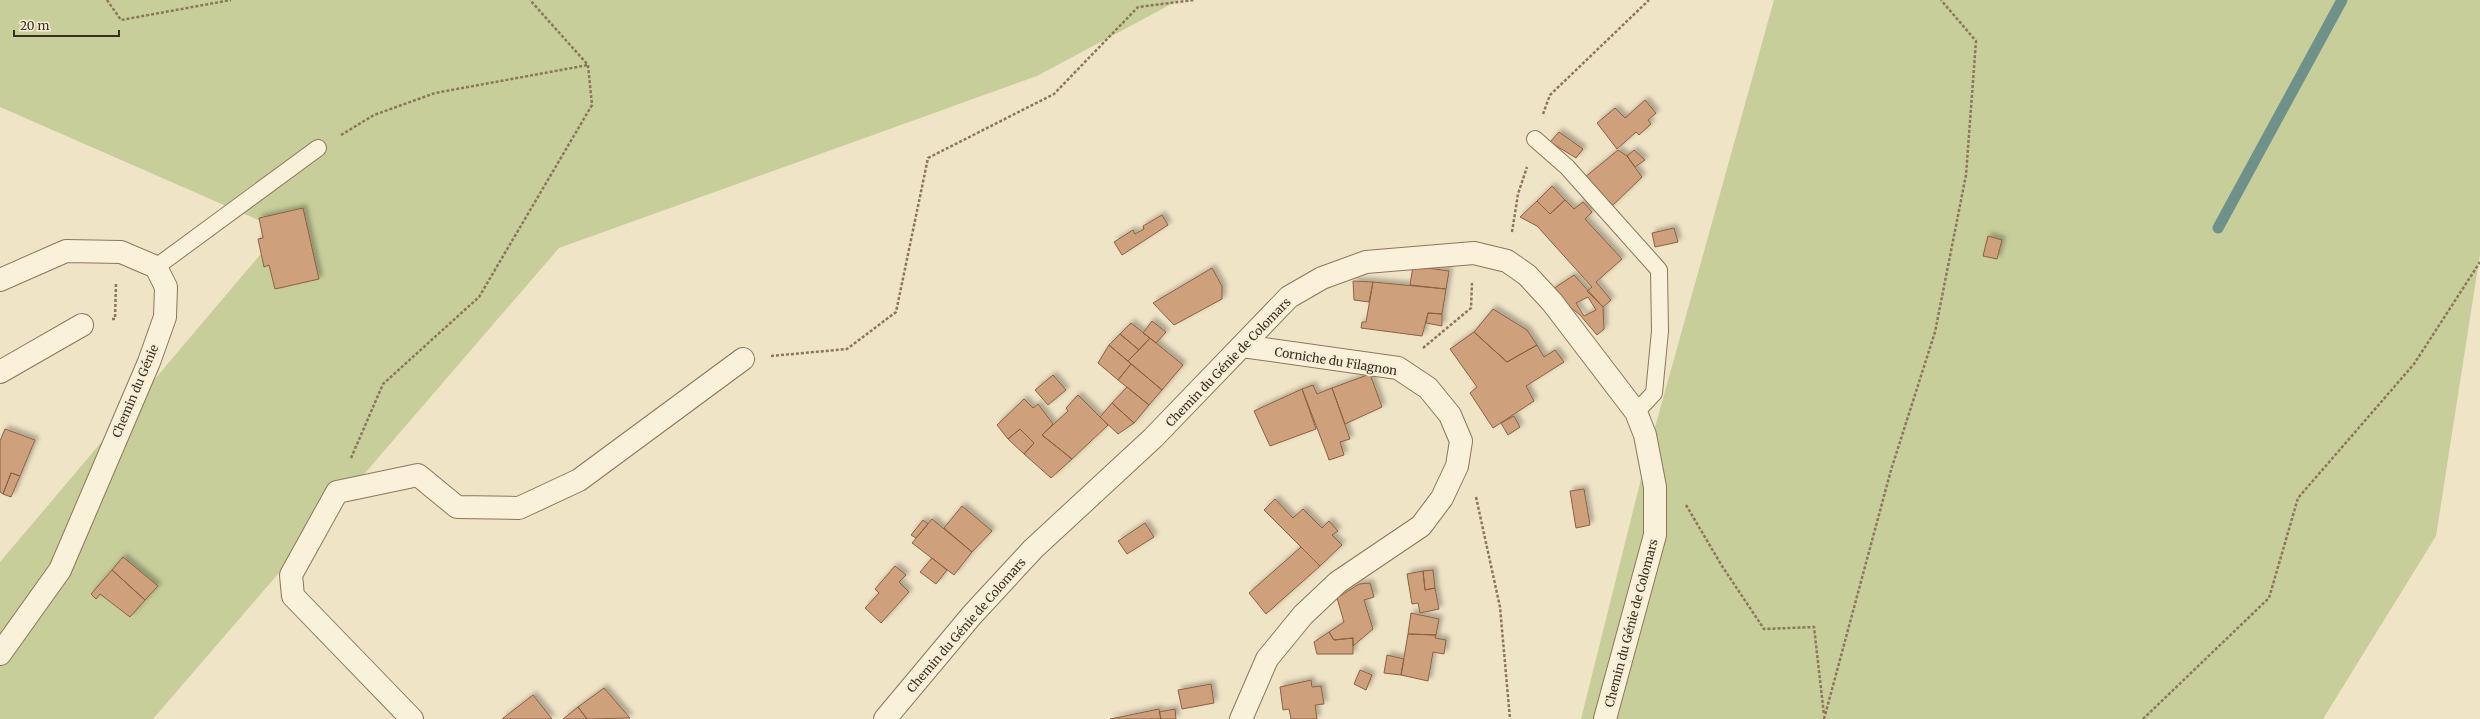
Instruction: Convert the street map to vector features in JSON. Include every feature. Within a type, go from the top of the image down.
[{"type":"street","points":[[0,280],[66,251],[120,252],[156,267]]},
{"type":"street","name":"Chemin du Génie de Colomars","points":[[885,719],[972,615],[1033,549],[1153,438],[1289,297],[1322,278],[1366,262],[1474,253],[1507,261],[1527,275],[1552,302],[1636,412],[1645,435],[1655,487],[1654,535],[1605,719]]},
{"type":"street","name":"Chemin du Génie","points":[[0,654],[60,570],[148,362],[165,317],[166,287],[156,267]]},
{"type":"street","points":[[0,372],[82,325]]},
{"type":"street","name":"Corniche du Filagnon","points":[[1241,719],[1267,659],[1303,615],[1338,582],[1421,526],[1442,498],[1457,466],[1461,441],[1450,415],[1428,388],[1398,368],[1242,346]]},
{"type":"street","points":[[412,719],[293,596],[291,575],[337,492],[418,475],[457,507],[519,508],[579,480],[743,359]]},
{"type":"lane","points":[[1536,139],[1567,167],[1659,270],[1660,331],[1654,393],[1636,412]]},
{"type":"lane","points":[[156,267],[318,148]]},
{"type":"path","points":[[107,0],[121,20],[231,0]]},
{"type":"path","points":[[337,492],[383,384],[479,297],[592,105],[588,65],[530,0]]},
{"type":"path","points":[[743,359],[847,349],[896,312],[928,158],[1054,94],[1138,7],[1194,0]]},
{"type":"path","points":[[1507,261],[1518,194],[1550,95],[1649,0]]},
{"type":"path","points":[[1824,718],[1891,470],[1935,332],[1966,175],[1976,41],[1941,0]]},
{"type":"path","points":[[318,148],[374,115],[435,93],[588,65]]},
{"type":"path","points":[[1398,368],[1470,308],[1474,253]]},
{"type":"path","points":[[2143,719],[2269,598],[2298,498],[2414,364],[2480,262]]},
{"type":"path","points":[[82,325],[115,319],[116,281],[156,267]]},
{"type":"path","points":[[1457,466],[1474,490],[1500,607],[1510,719]]},
{"type":"path","points":[[1683,501],[1722,566],[1764,629],[1814,627],[1824,718]]},
{"type":"green space","points":[[0,0],[1179,0],[1037,76],[559,248],[153,719],[0,719],[0,562],[281,230],[0,107]]},
{"type":"green space","points":[[1774,0],[2480,0],[2480,254],[2436,536],[2323,719],[1581,719],[1645,463]]},
{"type":"building","points":[[1645,100],[1656,113],[1648,120],[1651,124],[1639,135],[1636,132],[1617,149],[1597,123],[1615,108],[1625,118]]},
{"type":"building","points":[[1559,132],[1583,149],[1576,158],[1550,142]]},
{"type":"building","points":[[1618,150],[1627,156],[1642,177],[1610,208],[1584,178]]},
{"type":"building","points":[[1634,150],[1645,160],[1635,167],[1627,156]]},
{"type":"building","points":[[1552,186],[1565,200],[1550,214],[1537,201]]},
{"type":"building","points":[[1565,200],[1574,209],[1583,202],[1592,212],[1585,219],[1622,259],[1596,282],[1611,300],[1603,307],[1587,291],[1592,287],[1537,226],[1520,217],[1537,201],[1550,214]]},
{"type":"building","points":[[303,208],[319,279],[275,289],[269,265],[264,267],[258,239],[263,238],[259,218]]},
{"type":"building","points":[[1162,215],[1168,225],[1122,255],[1114,242],[1133,230],[1135,234],[1144,229],[1143,226]]},
{"type":"building","points":[[1674,228],[1678,242],[1655,247],[1652,233]]},
{"type":"building","points":[[1988,236],[2002,240],[1997,259],[1983,256]]},
{"type":"building","points":[[1413,266],[1449,271],[1446,289],[1410,285]]},
{"type":"building","points":[[1212,268],[1222,286],[1222,299],[1174,325],[1153,303]]},
{"type":"building","points":[[1574,275],[1603,307],[1604,329],[1597,335],[1580,315],[1550,291]],"holes":[[[1588,297],[1596,310],[1584,316],[1576,303]]]},
{"type":"building","points":[[1353,281],[1373,282],[1369,302],[1354,300]]},
{"type":"building","points":[[1373,282],[1446,289],[1442,314],[1428,313],[1422,336],[1361,328],[1362,322],[1366,322]]},
{"type":"building","points":[[1493,309],[1527,330],[1537,345],[1507,362],[1474,332]]},
{"type":"building","points":[[1428,313],[1442,314],[1442,326],[1426,323]]},
{"type":"building","points":[[1152,321],[1166,332],[1156,343],[1143,333]]},
{"type":"building","points":[[1131,323],[1150,338],[1139,350],[1120,334]]},
{"type":"building","points":[[1474,332],[1507,362],[1537,345],[1544,357],[1555,350],[1564,362],[1526,386],[1534,401],[1493,428],[1470,393],[1477,387],[1450,349]]},
{"type":"building","points":[[1120,334],[1139,350],[1128,361],[1109,345]]},
{"type":"building","points":[[1150,338],[1183,365],[1162,390],[1128,361]]},
{"type":"building","points":[[1109,345],[1131,364],[1118,380],[1098,363]]},
{"type":"building","points":[[1131,364],[1162,390],[1149,405],[1118,380]]},
{"type":"building","points":[[1370,374],[1382,407],[1345,424],[1332,388]]},
{"type":"building","points":[[1053,375],[1066,390],[1048,405],[1035,390]]},
{"type":"building","points":[[1313,385],[1317,394],[1332,388],[1350,439],[1340,442],[1344,455],[1329,460],[1302,389]]},
{"type":"building","points":[[1127,387],[1149,405],[1134,423],[1112,403]]},
{"type":"building","points":[[1302,389],[1316,429],[1270,446],[1254,411]]},
{"type":"building","points":[[1078,395],[1108,425],[1072,459],[1042,435],[1068,411],[1066,408]]},
{"type":"building","points":[[1024,399],[1033,408],[1038,404],[1053,424],[1042,435],[1072,459],[1051,478],[1024,454],[1034,443],[1020,429],[1008,439],[997,425]]},
{"type":"building","points":[[1112,403],[1134,423],[1118,434],[1100,417]]},
{"type":"building","points":[[1514,416],[1520,427],[1508,435],[1501,423]]},
{"type":"building","points":[[5,429],[35,440],[20,476],[11,473],[3,494],[0,492],[0,441]]},
{"type":"building","points":[[1020,429],[1034,443],[1024,454],[1008,439]]},
{"type":"building","points":[[11,473],[20,476],[11,497],[3,494]]},
{"type":"building","points":[[1584,489],[1590,525],[1576,528],[1570,491]]},
{"type":"building","points":[[1275,499],[1293,518],[1303,509],[1322,528],[1329,521],[1338,531],[1332,535],[1342,545],[1320,566],[1264,510]]},
{"type":"building","points":[[962,506],[992,531],[972,552],[944,528]]},
{"type":"building","points":[[932,519],[972,552],[954,575],[912,543]]},
{"type":"building","points":[[923,520],[928,524],[916,538],[911,535]]},
{"type":"building","points":[[1145,523],[1154,537],[1127,554],[1118,541]]},
{"type":"building","points":[[1301,547],[1320,566],[1266,614],[1249,593]]},
{"type":"building","points":[[123,557],[158,586],[145,600],[112,570]]},
{"type":"building","points":[[932,558],[947,570],[936,584],[920,572]]},
{"type":"building","points":[[895,566],[906,575],[899,582],[909,592],[881,623],[865,608],[879,593],[875,589]]},
{"type":"building","points":[[112,570],[145,600],[130,617],[100,594],[96,599],[91,594]]},
{"type":"building","points":[[1433,570],[1435,588],[1425,590],[1423,571]]},
{"type":"building","points":[[1423,571],[1425,590],[1435,588],[1439,609],[1420,613],[1418,603],[1412,604],[1407,574]]},
{"type":"building","points":[[1370,583],[1374,597],[1364,600],[1373,629],[1353,646],[1353,638],[1334,640],[1329,632],[1344,622],[1337,598],[1359,584]]},
{"type":"building","points":[[1411,613],[1439,619],[1436,635],[1408,634]]},
{"type":"building","points":[[1329,632],[1334,640],[1353,638],[1353,654],[1317,654],[1314,642]]},
{"type":"building","points":[[1408,634],[1436,635],[1435,638],[1446,640],[1444,654],[1433,652],[1428,681],[1401,675]]},
{"type":"building","points":[[1387,655],[1404,659],[1401,675],[1384,673]]},
{"type":"building","points":[[1360,670],[1372,675],[1366,690],[1354,684]]},
{"type":"building","points":[[1311,680],[1312,687],[1321,686],[1324,704],[1315,705],[1317,719],[1291,719],[1289,709],[1283,710],[1280,687]]},
{"type":"building","points":[[1211,684],[1214,703],[1182,709],[1178,690]]},
{"type":"building","points":[[604,688],[630,718],[587,719],[578,707]]},
{"type":"building","points":[[533,695],[552,719],[502,719]]},
{"type":"building","points":[[578,707],[587,719],[563,719]]},
{"type":"building","points":[[1159,709],[1161,719],[1110,719]]},
{"type":"building","points":[[1175,709],[1176,719],[1161,719],[1159,712]]},
{"type":"waterway","points":[[2218,228],[2342,0]]}]
